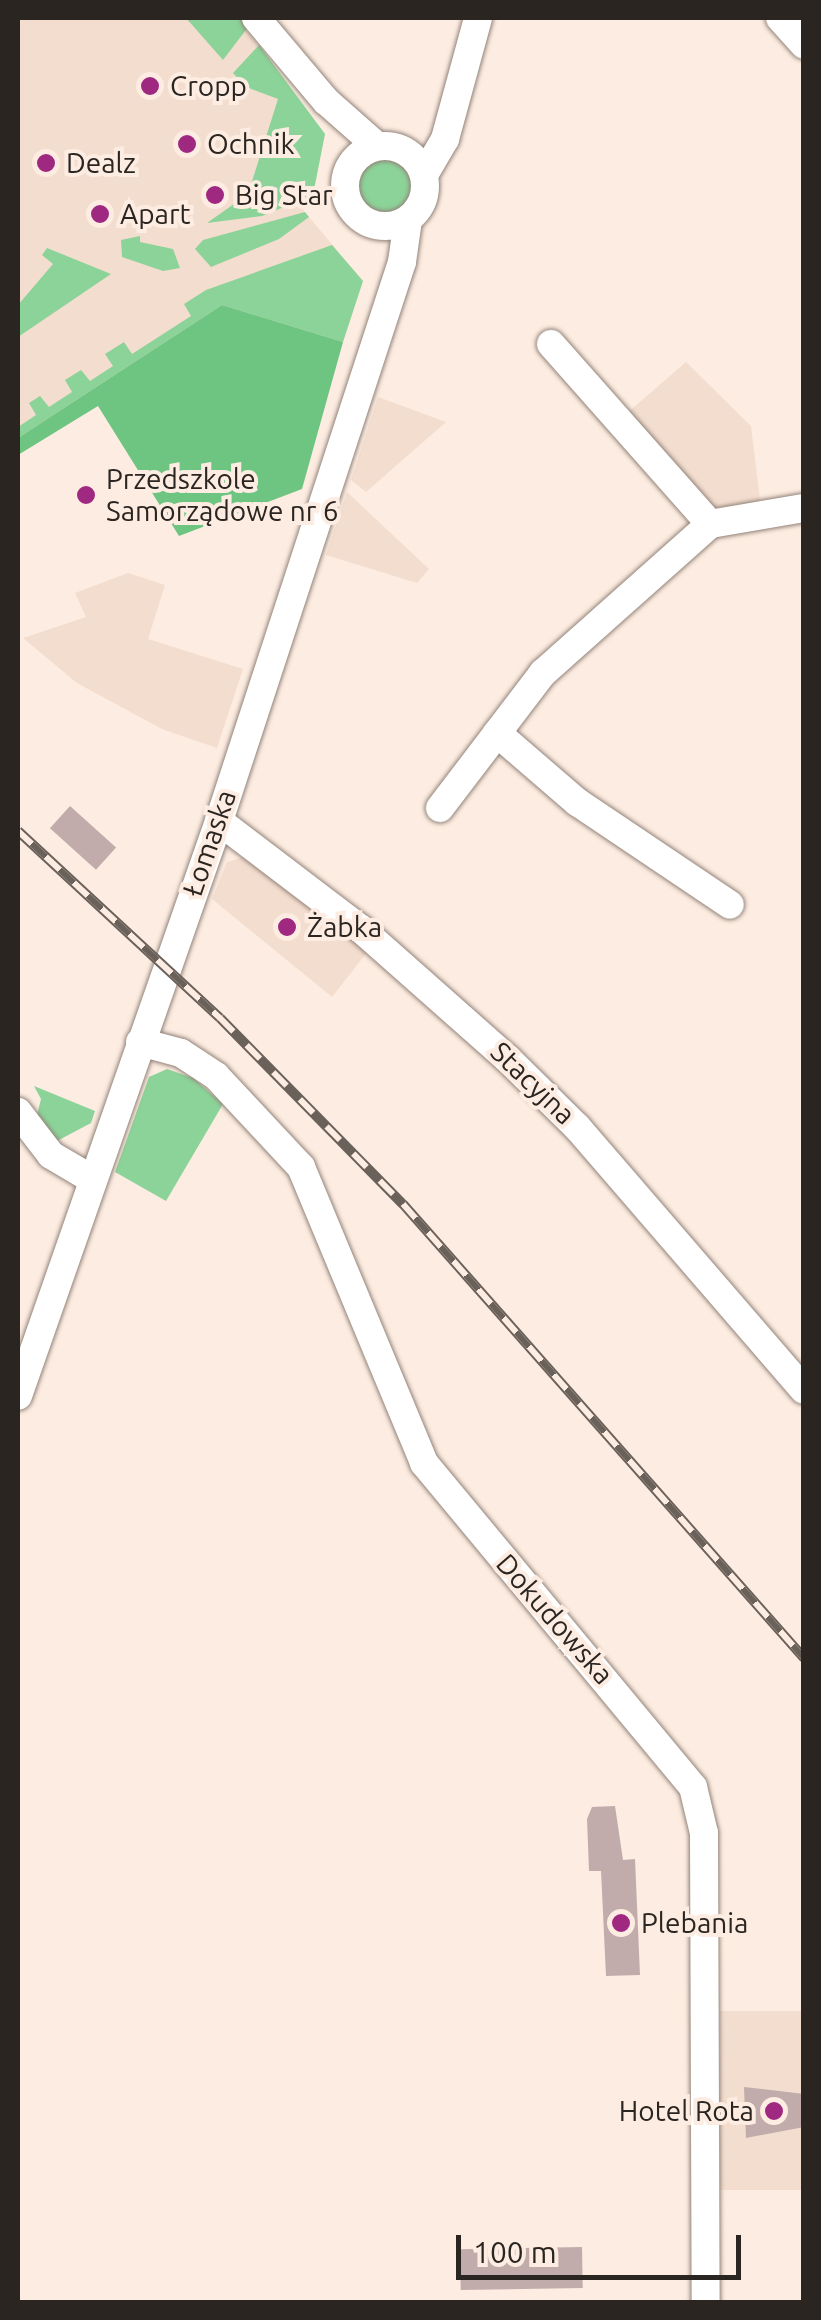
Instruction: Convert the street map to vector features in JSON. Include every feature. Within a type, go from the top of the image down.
[{"type":"street","points":[[256,18],[326,101],[378,152],[424,175]]},
{"type":"street","points":[[373,225],[408,220],[425,195],[424,175],[445,139],[447,110],[478,18]]},
{"type":"street","points":[[780,18],[804,45]]},
{"type":"street","points":[[390,286],[373,225],[345,194],[378,152],[447,110]]},
{"type":"street","name":"Łomaska","points":[[18,1396],[90,1178],[218,821],[408,220]]},
{"type":"street","points":[[550,344],[710,524]]},
{"type":"street","points":[[440,808],[543,673],[710,524],[804,508]]},
{"type":"street","points":[[497,732],[577,802],[730,904]]},
{"type":"street","name":"Stacyjna","points":[[218,821],[412,971],[522,1072],[804,1390]]},
{"type":"street","name":"Dokudowska","points":[[140,1042],[181,1053],[216,1076],[291,1153],[314,1189],[424,1463],[693,1787],[704,1834],[706,2302]]},
{"type":"street","points":[[18,1112],[51,1156],[90,1178]]},
{"type":"shaded area","points":[[18,18],[248,18],[247,31],[325,134],[303,210],[363,281],[343,342],[222,305],[18,438]]},
{"type":"shaded area","points":[[686,362],[751,426],[760,500],[714,514],[626,414]]},
{"type":"shaded area","points":[[378,397],[446,422],[366,492],[351,480]]},
{"type":"shaded area","points":[[347,492],[429,569],[417,583],[326,555]]},
{"type":"shaded area","points":[[128,573],[165,585],[148,639],[243,669],[217,748],[162,729],[77,683],[23,638],[86,617],[75,593]]},
{"type":"shaded area","points":[[247,856],[368,951],[332,997],[212,899],[227,862]]},
{"type":"shaded area","points":[[720,2011],[803,2011],[803,2190],[720,2190]]},
{"type":"green space","points":[[186,18],[248,18],[252,22],[223,60]]},
{"type":"green space","points":[[259,45],[325,134],[313,195],[262,216],[207,223],[248,194],[278,99],[246,87],[233,73]]},
{"type":"green space","points":[[385,160],[403,168],[411,186],[403,204],[385,212],[367,204],[359,186],[367,168]]},
{"type":"green space","points":[[305,212],[309,217],[279,239],[211,267],[195,249],[203,240]]},
{"type":"green space","points":[[140,236],[140,242],[173,249],[180,268],[163,271],[122,257],[121,240]]},
{"type":"green space","points":[[332,245],[363,281],[343,342],[222,305],[18,438],[18,427],[36,415],[29,403],[40,396],[49,407],[72,392],[65,380],[81,370],[90,381],[113,366],[105,354],[124,342],[132,354],[191,316],[184,304],[206,290]]},
{"type":"green space","points":[[47,248],[111,274],[18,337],[18,305],[53,264],[42,255]]},
{"type":"green space","points":[[222,305],[343,342],[302,489],[179,536],[98,406],[18,455],[18,438]]},
{"type":"green space","points":[[167,1069],[193,1078],[223,1104],[166,1201],[115,1172],[149,1077]]},
{"type":"green space","points":[[34,1086],[95,1111],[91,1123],[57,1141],[36,1119],[41,1099]]},
{"type":"building","points":[[70,806],[116,847],[96,870],[50,828]]},
{"type":"building","name":"Plebania","points":[[615,1806],[623,1860],[635,1859],[640,1975],[606,1976],[601,1871],[589,1871],[587,1819],[592,1807]]},
{"type":"building","name":"Hotel Rota","points":[[744,2087],[804,2094],[804,2127],[746,2138]]},
{"type":"building","points":[[582,2247],[583,2288],[461,2290],[460,2249]]},
{"type":"railway","points":[[18,831],[220,1018],[403,1204],[804,1658]]},
{"type":"place","name":"Cropp","points":[[150,86]]},
{"type":"place","name":"Ochnik","points":[[187,144]]},
{"type":"place","name":"Dealz","points":[[46,163]]},
{"type":"place","name":"Big Star","points":[[215,195]]},
{"type":"place","name":"Apart","points":[[100,214]]},
{"type":"place","name":"Przedszkole Samorządowe nr 6","points":[[86,495]]},
{"type":"place","name":"Żabka","points":[[287,927]]},
{"type":"place","name":"Plebania","points":[[621,1923]]},
{"type":"place","name":"Hotel Rota","points":[[774,2111]]}]
